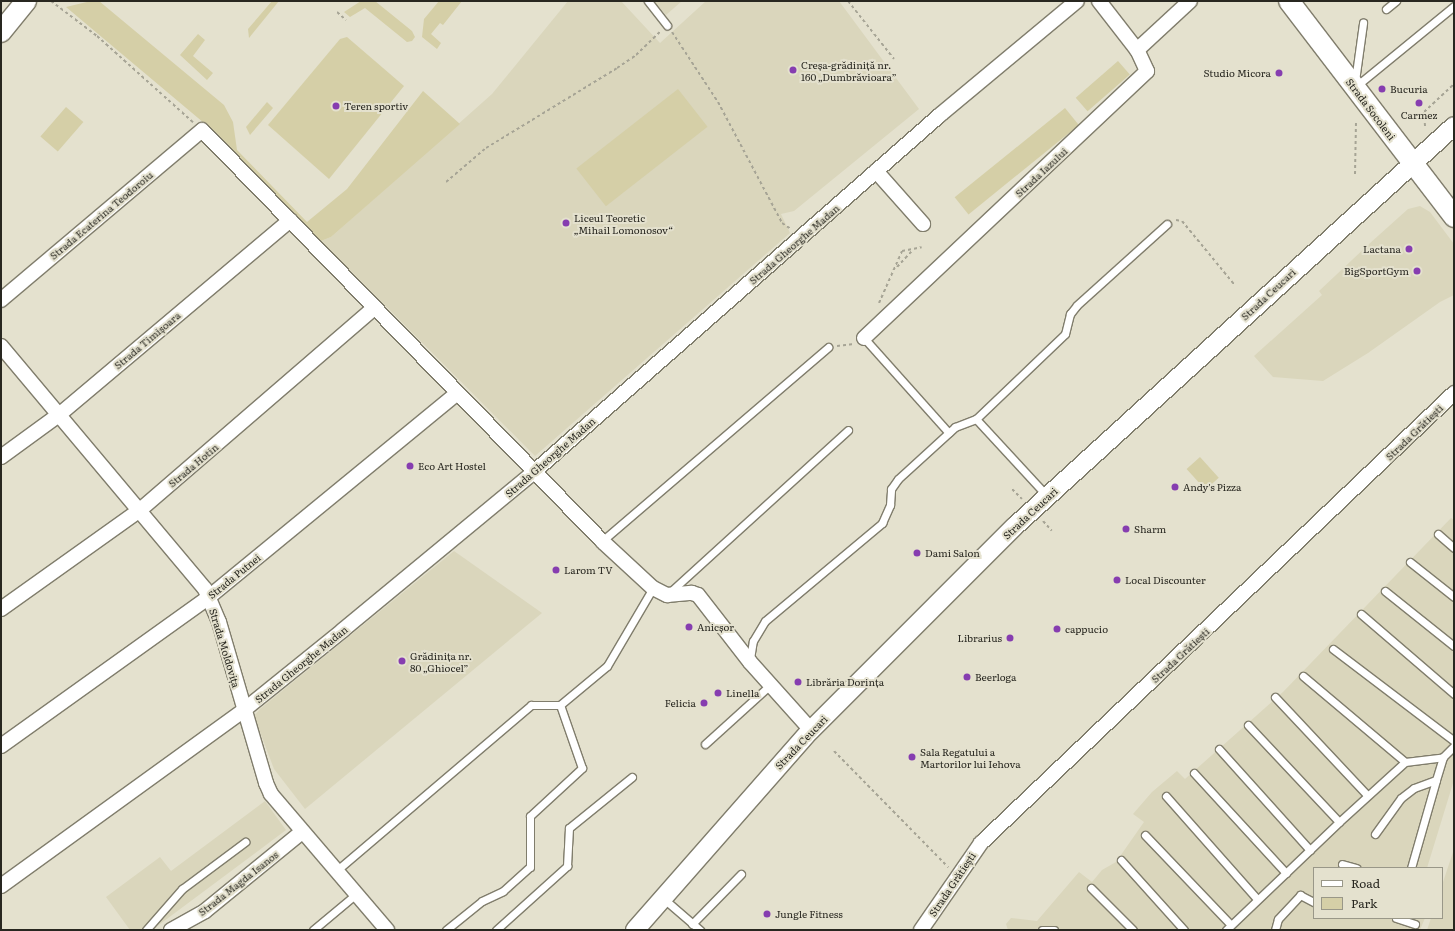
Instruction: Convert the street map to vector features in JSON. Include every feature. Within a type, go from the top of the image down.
[{"type":"main road","points":[[1,32],[26,1]]},
{"type":"main road","name":"Strada Socoleni","points":[[1289,1],[1454,217]]},
{"type":"street","name":"Strada Gheorghe Madan","points":[[1,886],[244,710],[535,472],[876,171],[1077,1]]},
{"type":"street","points":[[1099,1],[1137,50],[1190,1]]},
{"type":"street","name":"Strada Iazului","points":[[864,338],[1147,71],[1137,50]]},
{"type":"street","name":"Strada Ceucari","points":[[635,930],[811,730],[1047,496],[1454,126]]},
{"type":"street","points":[[202,130],[602,541],[653,588],[667,595],[685,593],[698,595],[750,662],[811,730]]},
{"type":"street","name":"Strada Ecaterina Teodoroiu","points":[[1,300],[202,130]]},
{"type":"street","points":[[876,171],[923,224]]},
{"type":"street","name":"Strada Timișoara","points":[[1,457],[60,414],[290,220]]},
{"type":"street","name":"Strada Hotin","points":[[1,609],[140,510],[374,308]]},
{"type":"street","name":"Strada Moldovița","points":[[1,346],[140,510],[209,597],[219,622],[266,783],[277,802],[387,930]]},
{"type":"street","name":"Strada Putnei","points":[[1,746],[209,597],[458,393]]},
{"type":"street","name":"Strada Grătiești","points":[[921,930],[981,843],[1454,393]]},
{"type":"street","name":"Strada Magda Isanos","points":[[172,930],[205,911],[302,832]]},
{"type":"lane","points":[[648,1],[667,25]]},
{"type":"lane","points":[[1386,9],[1396,1]]},
{"type":"lane","points":[[1355,87],[1454,6]]},
{"type":"lane","points":[[1355,87],[1363,23]]},
{"type":"lane","points":[[750,662],[753,641],[764,621],[882,523],[888,510],[894,484],[955,427],[976,419],[1066,334],[1070,314],[1077,305],[1167,224]]},
{"type":"lane","points":[[864,338],[949,433]]},
{"type":"lane","points":[[602,541],[828,346]]},
{"type":"lane","points":[[976,419],[1047,496]]},
{"type":"lane","points":[[667,595],[848,430]]},
{"type":"lane","points":[[1438,534],[1454,548]]},
{"type":"lane","points":[[1410,562],[1454,597]]},
{"type":"lane","points":[[336,871],[531,705],[560,705],[607,666],[653,588]]},
{"type":"lane","points":[[1385,591],[1454,646]]},
{"type":"lane","points":[[1361,614],[1454,694]]},
{"type":"lane","points":[[1333,649],[1454,741]]},
{"type":"lane","points":[[1303,676],[1405,762]]},
{"type":"lane","points":[[705,744],[770,685]]},
{"type":"lane","points":[[1275,697],[1367,795]]},
{"type":"lane","points":[[446,930],[482,901],[502,891],[530,867],[530,816],[582,768],[560,705]]},
{"type":"lane","points":[[1248,725],[1339,822]]},
{"type":"lane","points":[[1411,867],[1443,757],[1454,746]]},
{"type":"lane","points":[[1219,749],[1310,850]]},
{"type":"lane","points":[[1145,835],[1228,927],[1367,795],[1405,762],[1443,757]]},
{"type":"lane","points":[[1194,774],[1286,873]]},
{"type":"lane","points":[[496,930],[567,866],[569,828],[632,777]]},
{"type":"lane","points":[[1375,834],[1401,798],[1414,788],[1436,780]]},
{"type":"lane","points":[[1166,796],[1257,899]]},
{"type":"lane","points":[[146,930],[182,889],[245,842]]},
{"type":"lane","points":[[1121,860],[1184,930]]},
{"type":"lane","points":[[1342,864],[1352,867]]},
{"type":"lane","points":[[692,924],[742,874]]},
{"type":"lane","points":[[1091,888],[1133,930]]},
{"type":"lane","points":[[313,930],[356,894]]},
{"type":"lane","points":[[1275,930],[1278,919],[1300,895],[1313,902]]},
{"type":"lane","points":[[663,898],[700,930]]},
{"type":"lane","points":[[1399,919],[1415,924]]},
{"type":"lane","points":[[1042,930],[1054,930]]},
{"type":"path","points":[[51,1],[97,36],[202,130]]},
{"type":"path","points":[[848,1],[894,59]]},
{"type":"path","points":[[337,12],[346,20]]},
{"type":"path","points":[[446,182],[486,148],[636,55],[667,25],[718,102],[782,223],[787,228],[805,234]]},
{"type":"path","points":[[1425,126],[1424,112],[1454,84]]},
{"type":"path","points":[[1355,174],[1356,122]]},
{"type":"path","points":[[1167,224],[1177,220],[1182,222],[1234,284]]},
{"type":"path","points":[[879,303],[902,252],[922,247]]},
{"type":"path","points":[[896,268],[913,249]]},
{"type":"path","points":[[828,346],[854,345],[864,338]]},
{"type":"path","points":[[1012,489],[1022,499]]},
{"type":"path","points":[[1043,521],[1052,531]]},
{"type":"path","points":[[834,751],[958,876]]},
{"type":"shaded area","name":"Liceul Teoretic „Mihail Lomonosov“","points":[[568,1],[621,1],[660,43],[706,1],[839,1],[919,109],[794,211],[781,214],[790,233],[535,456],[321,241],[331,237],[492,94]]},
{"type":"shaded area","points":[[654,1],[682,1],[666,15]]},
{"type":"shaded area","points":[[1420,206],[1430,212],[1454,244],[1454,295],[1440,302],[1368,353],[1323,381],[1273,377],[1254,356],[1322,295],[1319,291],[1369,244],[1408,209]]},
{"type":"shaded area","points":[[1451,518],[1454,520],[1454,780],[1427,867],[1313,867],[1313,919],[1425,919],[1420,930],[1008,930],[1006,924],[1011,918],[1037,921],[1079,872],[1092,882],[1102,870],[1116,862],[1144,822],[1133,814],[1152,792],[1177,771],[1185,779],[1283,692]]},
{"type":"shaded area","name":"Grădinița nr. 80 „Ghiocel”","points":[[454,551],[542,613],[305,809],[274,769],[254,716],[260,709]]},
{"type":"shaded area","points":[[265,801],[286,830],[152,930],[130,930],[106,897],[160,857],[171,871]]},
{"type":"shaded area","points":[[1454,849],[1454,930],[1427,930],[1431,919],[1443,919],[1443,882]]},
{"type":"green space","points":[[91,1],[99,1],[224,105],[233,122],[237,150],[307,222],[347,189],[423,91],[460,124],[331,237],[321,241],[204,123],[66,7]]},
{"type":"green space","points":[[272,1],[279,1],[249,38],[248,29]]},
{"type":"green space","points":[[361,1],[375,1],[412,31],[415,37],[412,41],[407,42],[365,8],[350,17],[344,12]]},
{"type":"green space","points":[[439,1],[462,1],[443,25],[440,23],[431,34],[441,43],[437,49],[422,37],[424,19]]},
{"type":"green space","points":[[198,34],[205,40],[193,56],[213,73],[207,80],[180,55]]},
{"type":"green space","name":"Teren sportiv","points":[[347,37],[404,86],[329,179],[268,125],[340,39]]},
{"type":"green space","points":[[1118,61],[1130,75],[1088,111],[1076,98]]},
{"type":"green space","points":[[678,89],[708,127],[606,206],[576,168]]},
{"type":"green space","points":[[267,102],[273,108],[250,135],[246,127]]},
{"type":"green space","points":[[66,107],[83,122],[58,152],[40,136]]},
{"type":"green space","points":[[1065,108],[1079,125],[968,214],[955,197]]},
{"type":"green space","points":[[1200,457],[1219,478],[1205,490],[1187,469]]},
{"type":"place","name":"Creșa-grădiniță nr. 160 „Dumbrăvioara”","points":[[793,70]]},
{"type":"place","name":"Studio Micora","points":[[1279,73]]},
{"type":"place","name":"Bucuria","points":[[1382,89]]},
{"type":"place","name":"Carmez","points":[[1419,103]]},
{"type":"place","name":"Teren sportiv","points":[[336,106]]},
{"type":"place","name":"Liceul Teoretic „Mihail Lomonosov“","points":[[566,223]]},
{"type":"place","name":"Lactana","points":[[1409,249]]},
{"type":"place","name":"BigSportGym","points":[[1417,271]]},
{"type":"place","name":"Eco Art Hostel","points":[[410,466]]},
{"type":"place","name":"Andy's Pizza","points":[[1175,487]]},
{"type":"place","name":"Sharm","points":[[1126,529]]},
{"type":"place","name":"Dami Salon","points":[[917,553]]},
{"type":"place","name":"Larom TV","points":[[556,570]]},
{"type":"place","name":"Local Discounter","points":[[1117,580]]},
{"type":"place","name":"Anicșor","points":[[689,627]]},
{"type":"place","name":"cappucio","points":[[1057,629]]},
{"type":"place","name":"Librarius","points":[[1010,638]]},
{"type":"place","name":"Grădinița nr. 80 „Ghiocel”","points":[[402,661]]},
{"type":"place","name":"Beerloga","points":[[967,677]]},
{"type":"place","name":"Librăria Dorința","points":[[798,682]]},
{"type":"place","name":"Linella","points":[[718,693]]},
{"type":"place","name":"Felicia","points":[[704,703]]},
{"type":"place","name":"Sala Regatului a Martorilor lui Iehova","points":[[912,757]]},
{"type":"place","name":"Jungle Fitness","points":[[767,914]]}]
